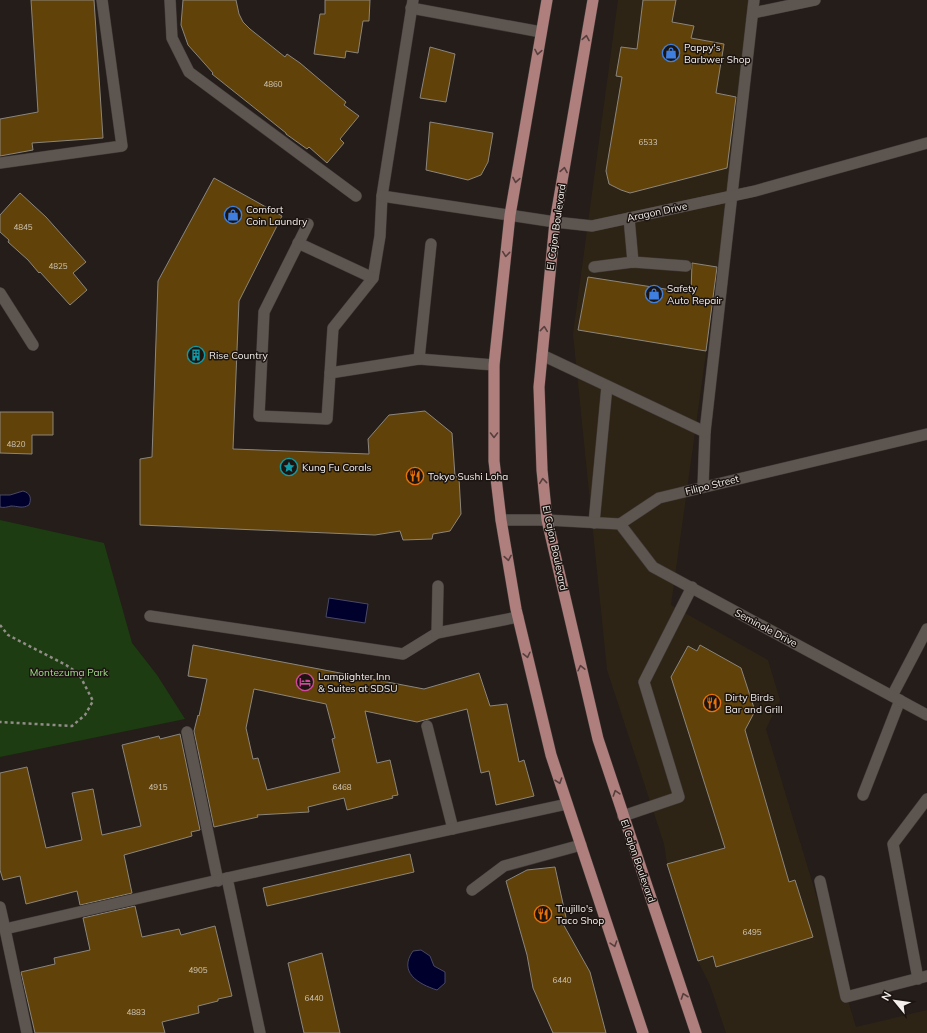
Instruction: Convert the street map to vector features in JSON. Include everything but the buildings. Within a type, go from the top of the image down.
[{"type":"main road","points":[[547,0],[510,215],[494,365],[494,461],[501,520],[518,617],[551,756],[643,1033]]},
{"type":"main road","name":"El Cajon Boulevard","points":[[592,0],[555,222],[539,387],[542,470],[547,520],[598,739],[696,1033]]},
{"type":"street","points":[[0,163],[122,146],[102,0]]},
{"type":"street","points":[[170,0],[172,38],[189,72],[356,196]]},
{"type":"street","points":[[703,487],[705,432],[754,0]]},
{"type":"street","points":[[753,13],[815,0]]},
{"type":"street","points":[[308,224],[264,312],[259,416],[327,419],[333,328],[373,278],[380,236],[382,196],[412,4],[541,32]]},
{"type":"street","name":"Aragon Drive","points":[[382,196],[555,222],[592,226],[732,197],[927,144]]},
{"type":"street","points":[[629,218],[633,262]]},
{"type":"street","points":[[298,244],[373,278]]},
{"type":"street","points":[[419,359],[431,244]]},
{"type":"street","points":[[594,267],[633,262],[686,266]]},
{"type":"street","points":[[0,293],[33,345]]},
{"type":"street","points":[[542,355],[705,432]]},
{"type":"street","points":[[330,373],[419,359],[494,365]]},
{"type":"street","points":[[594,523],[607,386]]},
{"type":"street","name":"Filipo Street","points":[[620,524],[659,498],[927,434]]},
{"type":"street","points":[[501,520],[547,520],[620,524]]},
{"type":"street","name":"Seminole Drive","points":[[620,524],[653,567],[927,715]]},
{"type":"street","points":[[437,633],[438,586]]},
{"type":"street","points":[[623,816],[680,797],[644,682],[692,587]]},
{"type":"street","points":[[150,616],[403,654],[437,633],[518,617]]},
{"type":"street","points":[[863,795],[896,698],[927,628]]},
{"type":"street","points":[[427,726],[453,829]]},
{"type":"street","points":[[188,732],[260,1033]]},
{"type":"street","points":[[820,881],[846,997],[922,978],[893,844],[927,799]]},
{"type":"street","points":[[5,929],[223,879],[567,804]]},
{"type":"street","points":[[472,890],[504,866],[580,845]]},
{"type":"street","points":[[0,907],[28,1033]]},
{"type":"path","points":[[0,625],[8,634],[66,665],[79,674],[93,701],[85,715],[72,726],[0,722]]},
{"type":"shaded area","points":[[618,0],[755,0],[671,605],[768,660],[780,700],[766,729],[856,1027],[927,1010],[927,1033],[726,1033],[710,985],[698,961],[667,864],[664,844],[607,670],[573,334]]},
{"type":"green space","name":"Montezuma Park","points":[[0,520],[104,543],[132,643],[157,675],[185,719],[0,757]]},
{"type":"water","points":[[23,491],[30,496],[29,505],[22,507],[0,507],[0,495],[10,495]]},
{"type":"water","points":[[329,598],[368,604],[365,623],[326,617]]},
{"type":"water","points":[[421,950],[430,956],[434,966],[445,972],[445,983],[437,990],[417,981],[409,971],[409,958],[413,951]]},
{"type":"place","name":"Pappy's Barbwer Shop","points":[[671,53]]},
{"type":"place","name":"Comfort Coin Laundry","points":[[233,215]]},
{"type":"place","name":"Safety Auto Repair","points":[[654,294]]},
{"type":"place","name":"Rise Country","points":[[196,355]]},
{"type":"place","name":"Kung Fu Corals","points":[[289,467]]},
{"type":"place","name":"Tokyo Sushi Loha","points":[[415,476]]},
{"type":"place","name":"Lamplighter Inn & Suites at SDSU","points":[[305,682]]},
{"type":"place","name":"Dirty Birds Bar and Grill","points":[[712,703]]},
{"type":"place","name":"Trujillo's Taco Shop","points":[[543,914]]}]
